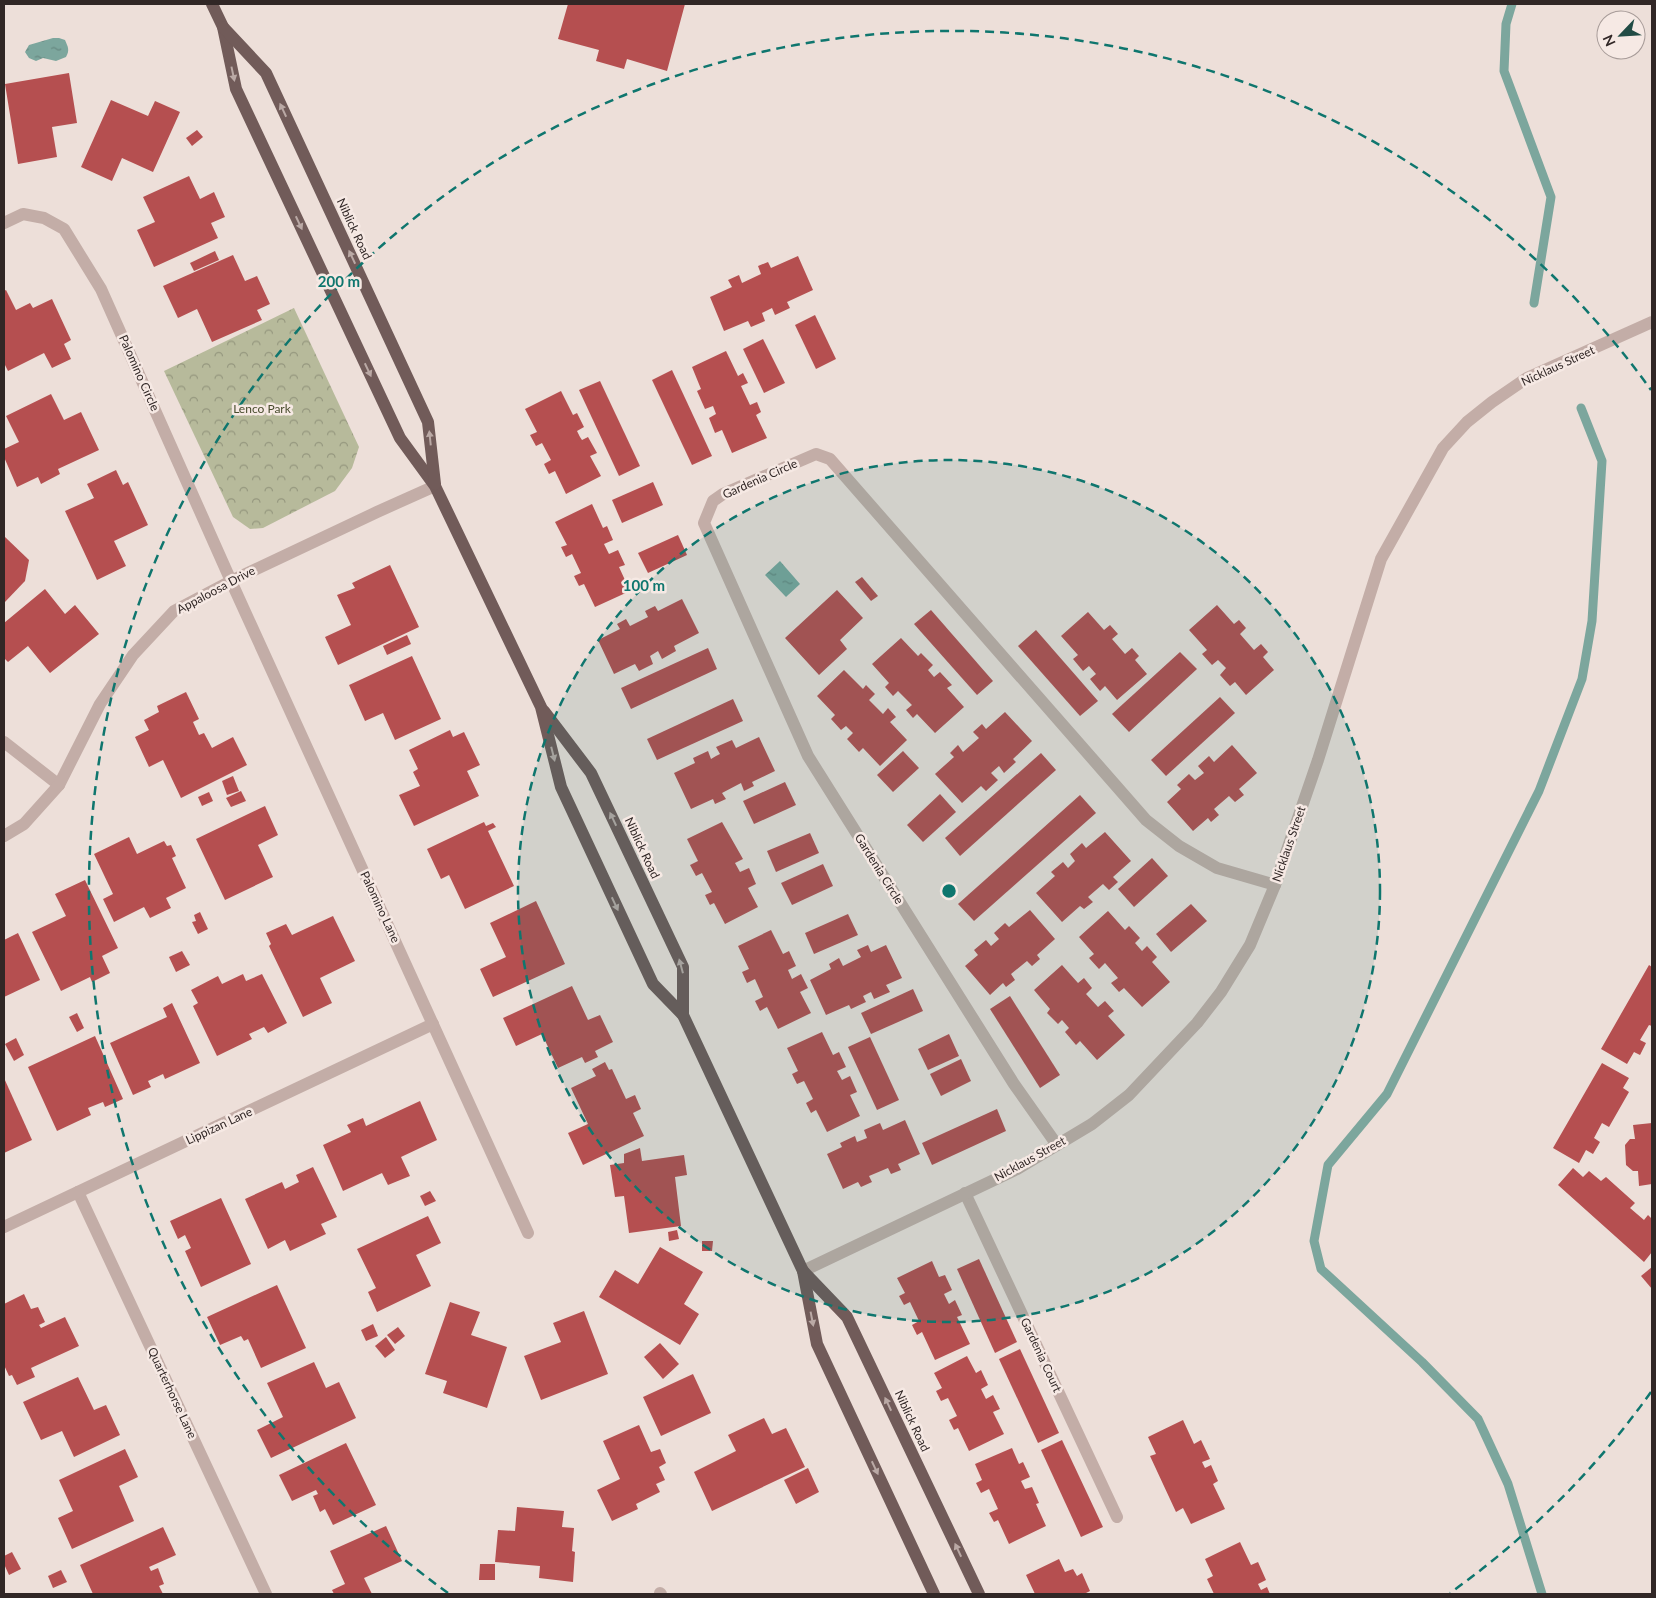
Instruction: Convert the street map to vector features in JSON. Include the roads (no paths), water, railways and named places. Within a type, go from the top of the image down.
[{"type":"main road","name":"Niblick Road","points":[[212,4],[223,27],[236,89],[400,438],[435,486],[540,707],[565,796],[653,984],[684,1015],[803,1271],[817,1344],[934,1594]]},
{"type":"main road","name":"Niblick Road","points":[[223,27],[266,73],[300,144],[428,422],[435,486]]},
{"type":"main road","name":"Niblick Road","points":[[540,707],[592,773],[683,967],[684,1015]]},
{"type":"main road","name":"Niblick Road","points":[[803,1271],[847,1316],[979,1594]]},
{"type":"street","name":"Palomino Circle","points":[[4,223],[23,214],[44,218],[64,229],[101,289],[231,581]]},
{"type":"street","name":"Nicklaus Street","points":[[803,1271],[1016,1169],[1092,1124],[1129,1094],[1196,1023],[1221,992],[1250,945],[1276,885],[1318,760],[1380,560],[1443,448],[1467,422],[1527,378],[1652,322]]},
{"type":"street","name":"Gardenia Circle","points":[[1057,1146],[1014,1084],[808,756],[704,523],[713,501],[723,494],[816,454],[830,460],[1146,820],[1179,846],[1217,868],[1276,885]]},
{"type":"street","name":"Appaloosa Drive","points":[[4,836],[24,824],[59,785],[100,704],[133,655],[174,611],[231,581],[435,486]]},
{"type":"street","name":"Palomino Lane","points":[[231,581],[528,1234]]},
{"type":"street","points":[[4,742],[59,785]]},
{"type":"street","name":"Lippizan Lane","points":[[4,1227],[433,1024]]},
{"type":"street","name":"Quarterhorse Lane","points":[[78,1192],[266,1594]]},
{"type":"street","name":"Gardenia Court","points":[[964,1193],[1117,1517]]},
{"type":"water","points":[[53,38],[65,40],[68,49],[66,57],[56,61],[43,58],[36,61],[29,58],[25,52],[29,45]]},
{"type":"water","points":[[780,561],[800,584],[786,597],[765,575]]},
{"type":"waterway","points":[[1512,4],[1506,24],[1504,71],[1551,197],[1534,303]]},
{"type":"waterway","points":[[1542,1594],[1508,1484],[1478,1419],[1422,1362],[1321,1269],[1314,1241],[1328,1165],[1387,1094],[1539,791],[1582,679],[1592,621],[1602,461],[1581,408]]},
{"type":"park label","name":"Lenco Park","points":[[262,409]]}]
